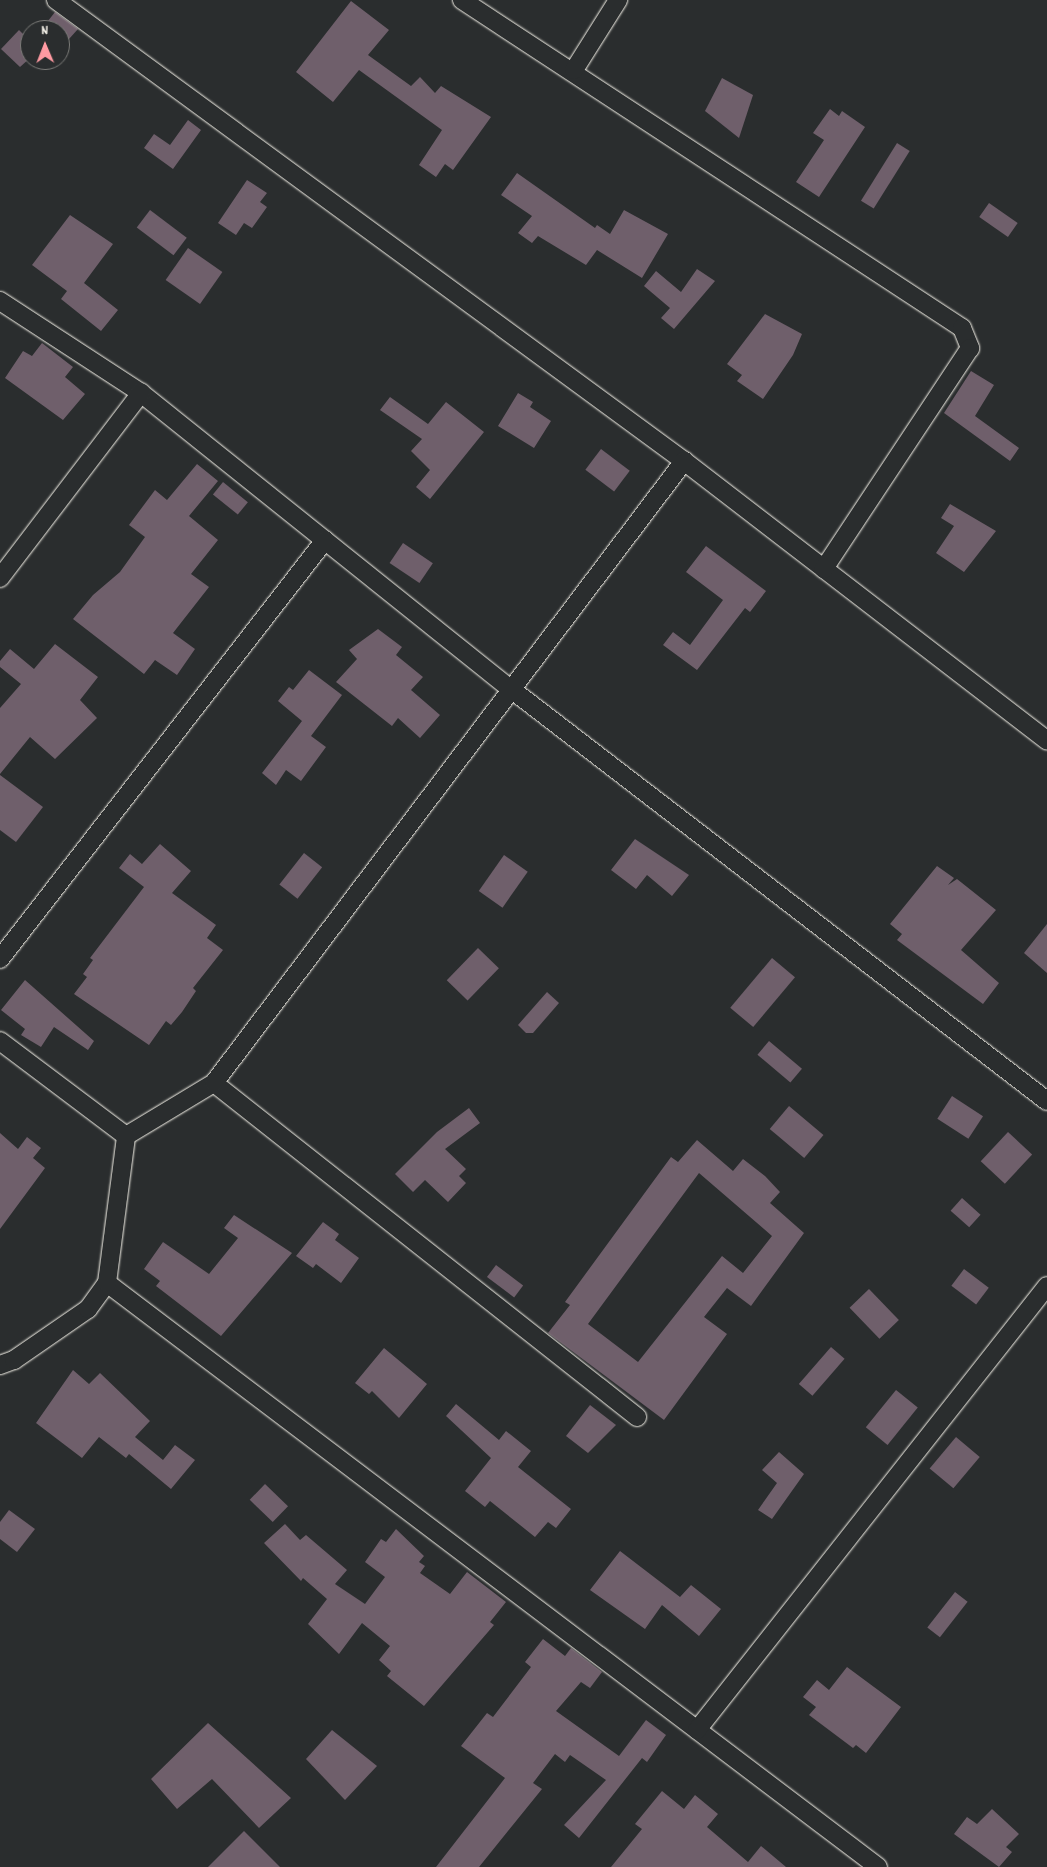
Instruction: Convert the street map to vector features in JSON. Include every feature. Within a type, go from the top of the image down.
[{"type":"street","points":[[56,0],[684,461],[1047,741]]},
{"type":"street","points":[[462,0],[574,70],[962,328],[970,348],[824,569]]},
{"type":"street","points":[[574,70],[618,0]]},
{"type":"street","points":[[0,301],[141,393],[511,689],[1047,1101]]},
{"type":"street","points":[[0,578],[141,393]]},
{"type":"street","points":[[126,1136],[214,1083],[684,461]]},
{"type":"street","points":[[0,959],[326,540]]},
{"type":"street","points":[[0,1041],[126,1136]]},
{"type":"street","points":[[214,1083],[638,1417]]},
{"type":"street","points":[[0,1364],[14,1360],[88,1309],[108,1282],[126,1136]]},
{"type":"street","points":[[108,1282],[878,1867]]},
{"type":"street","points":[[697,1730],[1047,1286]]},
{"type":"building","points":[[351,1],[389,30],[368,55],[411,86],[420,77],[435,93],[441,86],[491,117],[453,170],[445,164],[436,177],[419,165],[442,130],[359,70],[333,102],[296,72]]},
{"type":"building","points":[[55,12],[66,20],[49,20]]},
{"type":"building","points":[[70,23],[78,29],[70,38]]},
{"type":"building","points":[[19,30],[20,67],[1,49]]},
{"type":"building","points":[[722,78],[753,95],[739,138],[705,111]]},
{"type":"building","points":[[830,109],[839,116],[842,111],[865,127],[819,197],[796,182],[824,140],[813,133]]},
{"type":"building","points":[[188,120],[201,130],[173,169],[144,148],[154,134],[170,145]]},
{"type":"building","points":[[897,143],[910,151],[874,209],[861,201]]},
{"type":"building","points":[[517,173],[595,228],[597,225],[610,234],[624,210],[668,234],[642,278],[597,250],[586,265],[538,236],[532,243],[518,233],[532,216],[501,195]]},
{"type":"building","points":[[247,180],[267,193],[260,202],[267,207],[252,228],[244,223],[236,235],[218,223]]},
{"type":"building","points":[[989,203],[1018,223],[1008,237],[979,217]]},
{"type":"building","points":[[150,210],[187,238],[173,255],[137,228]]},
{"type":"building","points":[[70,215],[113,244],[84,283],[118,310],[101,331],[61,299],[67,291],[32,265]]},
{"type":"building","points":[[188,248],[222,272],[200,304],[166,280]]},
{"type":"building","points":[[697,269],[715,281],[674,329],[661,318],[670,308],[644,286],[656,271],[681,292]]},
{"type":"building","points":[[765,314],[802,334],[793,355],[763,399],[737,381],[742,375],[727,364]]},
{"type":"building","points":[[42,343],[73,367],[65,377],[85,394],[63,420],[5,378],[23,351],[32,356]]},
{"type":"building","points":[[971,371],[994,385],[975,416],[1019,448],[1010,461],[944,413]]},
{"type":"building","points":[[518,393],[533,402],[530,407],[551,421],[534,448],[498,426]]},
{"type":"building","points":[[390,397],[428,424],[446,402],[484,432],[430,499],[416,487],[430,470],[411,451],[422,439],[380,410]]},
{"type":"building","points":[[601,449],[630,471],[614,491],[585,470]]},
{"type":"building","points":[[197,464],[218,481],[189,516],[218,540],[191,574],[209,587],[173,633],[195,649],[177,675],[155,660],[144,674],[73,619],[93,595],[120,572],[145,537],[129,525],[155,490],[167,500]]},
{"type":"building","points":[[223,482],[248,502],[238,515],[213,494]]},
{"type":"building","points":[[950,504],[996,531],[964,572],[936,553],[954,526],[941,518]]},
{"type":"building","points":[[403,543],[433,563],[419,583],[390,563]]},
{"type":"building","points":[[706,546],[766,591],[750,612],[745,608],[697,670],[663,645],[673,632],[690,645],[723,600],[686,572]]},
{"type":"building","points":[[378,629],[402,647],[396,655],[423,677],[411,690],[440,715],[420,738],[398,718],[392,726],[336,682],[357,659],[349,650]]},
{"type":"building","points":[[55,644],[98,677],[80,700],[97,718],[55,759],[30,737],[0,774],[0,708],[21,684],[0,667],[0,661],[10,649],[34,669]]},
{"type":"building","points":[[309,670],[342,695],[311,736],[326,747],[301,781],[286,770],[276,785],[262,773],[302,721],[278,701],[289,687],[293,690]]},
{"type":"building","points":[[0,775],[43,807],[16,842],[0,830]]},
{"type":"building","points":[[635,839],[689,875],[672,896],[647,875],[636,889],[611,870]]},
{"type":"building","points":[[160,844],[191,871],[172,893],[216,925],[207,938],[223,950],[193,988],[196,991],[182,1012],[171,1025],[166,1021],[149,1045],[74,994],[87,977],[83,974],[93,960],[90,958],[144,887],[119,868],[130,854],[142,864]]},
{"type":"building","points":[[304,853],[322,867],[297,899],[279,885]]},
{"type":"building","points":[[504,855],[528,872],[503,908],[479,891]]},
{"type":"building","points":[[937,866],[954,878],[948,885],[957,879],[996,910],[961,950],[999,983],[983,1004],[897,940],[902,934],[890,924]]},
{"type":"building","points":[[1047,924],[1047,973],[1024,953]]},
{"type":"building","points":[[478,948],[499,968],[468,1001],[447,980]]},
{"type":"building","points":[[772,958],[795,977],[753,1027],[730,1008]]},
{"type":"building","points":[[25,980],[94,1041],[88,1050],[54,1027],[41,1047],[21,1035],[25,1029],[1,1010]]},
{"type":"building","points":[[547,992],[559,1003],[533,1033],[526,1033],[518,1025]]},
{"type":"building","points":[[769,1041],[802,1069],[790,1082],[757,1055]]},
{"type":"building","points":[[952,1096],[983,1116],[968,1139],[937,1119]]},
{"type":"building","points":[[789,1106],[823,1135],[804,1158],[770,1129]]},
{"type":"building","points":[[469,1108],[480,1123],[445,1149],[466,1169],[459,1176],[466,1183],[448,1202],[425,1180],[413,1192],[395,1174],[437,1132]]},
{"type":"building","points":[[1008,1132],[1032,1155],[1005,1184],[981,1161]]},
{"type":"building","points":[[0,1133],[18,1149],[27,1137],[41,1148],[33,1158],[45,1168],[0,1229]]},
{"type":"building","points":[[697,1140],[733,1171],[743,1159],[765,1176],[780,1192],[770,1203],[804,1233],[751,1306],[727,1288],[704,1317],[727,1334],[664,1420],[548,1333],[570,1305],[565,1302],[671,1157],[678,1162]],"holes":[[[699,1173],[772,1236],[743,1273],[722,1256],[638,1362],[588,1324]]]},
{"type":"building","points":[[962,1198],[981,1215],[969,1227],[951,1211]]},
{"type":"building","points":[[234,1215],[292,1253],[221,1336],[156,1286],[160,1281],[144,1269],[163,1242],[209,1274],[238,1238],[224,1228]]},
{"type":"building","points":[[323,1222],[339,1234],[335,1240],[359,1258],[341,1283],[316,1264],[313,1268],[296,1256]]},
{"type":"building","points":[[496,1265],[523,1285],[514,1297],[487,1277]]},
{"type":"building","points":[[964,1269],[989,1288],[976,1304],[951,1286]]},
{"type":"building","points":[[869,1289],[899,1320],[879,1339],[850,1308]]},
{"type":"building","points":[[831,1347],[845,1359],[812,1396],[799,1384]]},
{"type":"building","points":[[384,1348],[427,1384],[399,1418],[372,1391],[369,1394],[355,1383]]},
{"type":"building","points":[[73,1370],[89,1384],[100,1373],[150,1421],[135,1437],[163,1460],[175,1445],[195,1460],[171,1489],[129,1454],[126,1458],[99,1437],[82,1458],[36,1423]]},
{"type":"building","points":[[896,1390],[918,1408],[888,1445],[866,1427]]},
{"type":"building","points":[[456,1404],[499,1440],[506,1431],[531,1451],[518,1467],[571,1509],[556,1528],[548,1522],[535,1537],[490,1501],[485,1507],[465,1491],[491,1458],[446,1416]]},
{"type":"building","points":[[590,1405],[616,1425],[588,1453],[566,1436]]},
{"type":"building","points":[[956,1437],[980,1457],[953,1488],[930,1468]]},
{"type":"building","points":[[779,1452],[804,1474],[772,1519],[758,1510],[777,1483],[762,1470]]},
{"type":"building","points":[[265,1484],[288,1506],[273,1522],[250,1500]]},
{"type":"building","points":[[9,1510],[35,1529],[17,1552],[0,1539],[0,1522]]},
{"type":"building","points":[[285,1524],[300,1540],[306,1535],[347,1570],[335,1584],[365,1604],[385,1577],[365,1562],[381,1539],[386,1542],[396,1529],[424,1556],[419,1562],[425,1566],[420,1573],[450,1594],[467,1572],[506,1602],[490,1622],[494,1625],[424,1706],[387,1676],[391,1671],[379,1660],[390,1646],[362,1623],[339,1654],[308,1624],[327,1599],[303,1578],[301,1581],[264,1543]]},
{"type":"building","points":[[620,1551],[680,1597],[691,1585],[721,1609],[699,1636],[662,1605],[645,1629],[590,1590]]},
{"type":"building","points":[[955,1592],[968,1602],[940,1637],[927,1627]]},
{"type":"building","points":[[543,1639],[565,1656],[571,1648],[602,1672],[590,1688],[581,1682],[556,1711],[619,1756],[646,1720],[666,1735],[647,1762],[642,1758],[579,1838],[564,1825],[606,1780],[570,1755],[565,1762],[555,1754],[533,1783],[542,1789],[479,1867],[436,1867],[505,1778],[461,1746],[487,1713],[493,1717],[531,1667],[525,1662]]},
{"type":"building","points":[[847,1667],[901,1707],[866,1753],[856,1745],[853,1748],[809,1715],[816,1707],[803,1697],[817,1680],[829,1690]]},
{"type":"building","points":[[208,1723],[291,1798],[259,1828],[212,1779],[177,1809],[151,1779]]},
{"type":"building","points":[[332,1730],[377,1766],[345,1800],[306,1759]]},
{"type":"building","points":[[662,1791],[684,1809],[695,1795],[718,1814],[707,1827],[748,1862],[761,1846],[786,1867],[611,1867],[642,1829],[635,1824]]},
{"type":"building","points":[[992,1809],[1019,1834],[1006,1847],[1012,1852],[999,1867],[954,1834],[967,1817],[977,1824]]},
{"type":"building","points":[[244,1831],[280,1867],[208,1867]]}]
